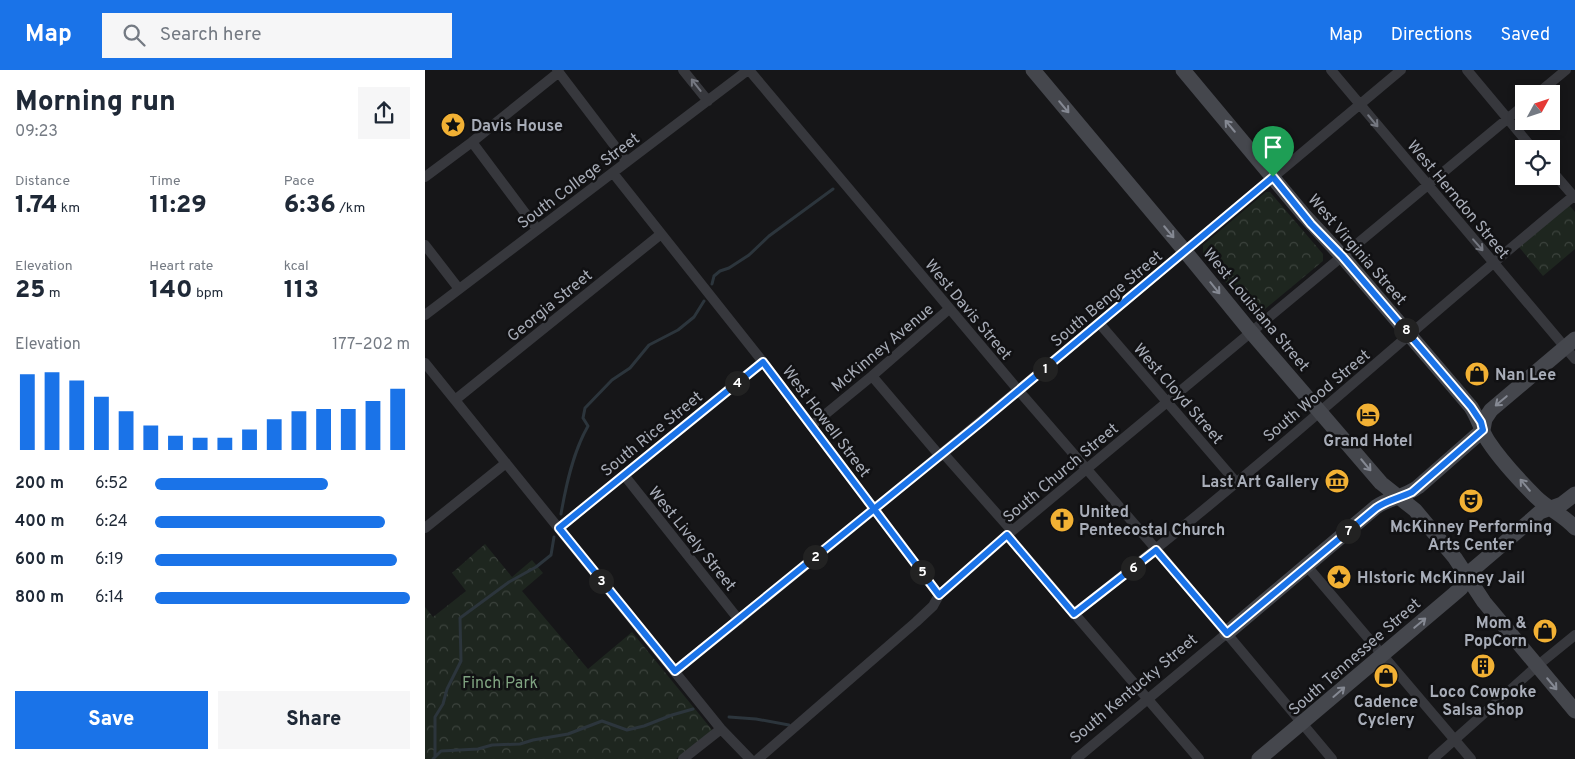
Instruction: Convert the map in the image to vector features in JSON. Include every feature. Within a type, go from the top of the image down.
[{"type":"main road","name":"West Louisiana Street","points":[[1033,70],[1185,250],[1251,332],[1381,483],[1415,510],[1455,558],[1484,602],[1575,711]]},
{"type":"main road","name":"West Virginia Street","points":[[1183,70],[1311,224],[1342,256],[1471,407],[1481,422],[1492,447],[1533,494],[1550,508],[1564,516],[1575,528]]},
{"type":"main road","points":[[1483,430],[1485,419],[1491,410],[1572,349]]},
{"type":"main road","name":"South Kentucky Street","points":[[1227,633],[1381,504],[1400,498],[1417,487],[1483,430]]},
{"type":"main road","name":"South Tennessee Street","points":[[1259,759],[1461,588],[1467,576],[1540,512],[1562,504],[1575,494]]},
{"type":"street","points":[[683,70],[708,101]]},
{"type":"street","name":"South College Street","points":[[425,315],[749,70]]},
{"type":"street","name":"West Davis Street","points":[[749,70],[949,309],[1227,633],[1332,759]]},
{"type":"street","name":"West Herndon Street","points":[[1331,70],[1493,262],[1572,349]]},
{"type":"street","name":"South Benge Street","points":[[675,671],[942,455],[1401,70]]},
{"type":"street","points":[[1467,70],[1525,140]]},
{"type":"street","points":[[1548,85],[1566,70]]},
{"type":"street","points":[[425,176],[472,142],[558,71],[627,162]]},
{"type":"street","name":"South Church Street","points":[[758,759],[916,622],[933,606],[939,595],[1010,533],[1515,112]]},
{"type":"street","points":[[472,142],[537,229]]},
{"type":"street","name":"West Howell Street","points":[[613,173],[763,362],[939,595]]},
{"type":"street","points":[[1560,181],[1574,197]]},
{"type":"street","name":"South Wood Street","points":[[1074,614],[1156,550],[1321,412],[1493,262],[1574,197]]},
{"type":"street","name":"Georgia Street","points":[[455,400],[661,234]]},
{"type":"street","points":[[425,245],[459,289]]},
{"type":"street","name":"McKinney Avenue","points":[[811,426],[949,309]]},
{"type":"street","name":"West Cloyd Street","points":[[1099,323],[1236,482]]},
{"type":"street","name":"South Rice Street","points":[[559,528],[763,362]]},
{"type":"street","points":[[425,363],[721,729],[749,759]]},
{"type":"street","points":[[872,376],[913,425],[942,455],[1010,533],[1028,560],[1199,759]]},
{"type":"street","points":[[425,528],[506,463]]},
{"type":"street","name":"West Lively Street","points":[[624,475],[739,620]]},
{"type":"street","points":[[1306,565],[1471,759]]},
{"type":"street","name":"South Kentucky Street","points":[[1076,759],[1227,633]]},
{"type":"street","points":[[1433,759],[1537,666],[1575,636]]},
{"type":"street","points":[[683,759],[721,729]]},
{"type":"green space","points":[[1266,192],[1270,192],[1323,254],[1323,261],[1258,315],[1253,315],[1203,255],[1203,245]]},
{"type":"green space","points":[[1569,205],[1575,212],[1575,249],[1543,276],[1519,247]]},
{"type":"green space","name":"Finch Park","points":[[485,544],[512,577],[532,560],[543,573],[522,591],[588,669],[632,632],[713,731],[676,759],[425,759],[425,607],[433,617],[466,591],[452,573]]},
{"type":"waterway","points":[[712,284],[714,276],[720,271],[729,268],[749,255],[769,236],[833,189]]},
{"type":"waterway","points":[[561,514],[574,458],[588,426],[583,418],[585,408],[612,380],[630,368],[649,345],[678,330],[694,317],[704,301]]},
{"type":"waterway","points":[[433,759],[435,757],[435,717],[443,704],[447,689],[461,661],[460,618],[509,582],[536,567],[551,555],[554,537]]},
{"type":"waterway","points":[[435,757],[441,751],[520,744],[568,734],[602,721],[627,730],[693,709]]},
{"type":"waterway","points":[[729,717],[756,719],[789,725]]},
{"type":"place","name":"Davis House","points":[[453,125]]},
{"type":"place","name":"Nan Lee","points":[[1477,374]]},
{"type":"place","name":"Grand Hotel","points":[[1368,415]]},
{"type":"place","name":"Last Art Gallery","points":[[1337,481]]},
{"type":"place","name":"McKinney Performing Arts Center","points":[[1471,501]]},
{"type":"place","name":"United Pentecostal Church","points":[[1062,520]]},
{"type":"place","name":"HIstoric McKinney Jail","points":[[1339,577]]},
{"type":"place","name":"Mom & PopCorn","points":[[1545,631]]},
{"type":"place","name":"Loco Cowpoke Salsa Shop","points":[[1483,666]]},
{"type":"place","name":"Cadence Cyclery","points":[[1386,676]]},
{"type":"route","points":[[1273,177],[875,510],[675,671],[559,528],[763,362],[811,426],[875,510],[939,595],[1007,535],[1074,614],[1156,550],[1227,633],[1376,508],[1385,501],[1400,498],[1412,492],[1483,430],[1481,422],[1471,407],[1331,243],[1311,224],[1273,177]]}]
